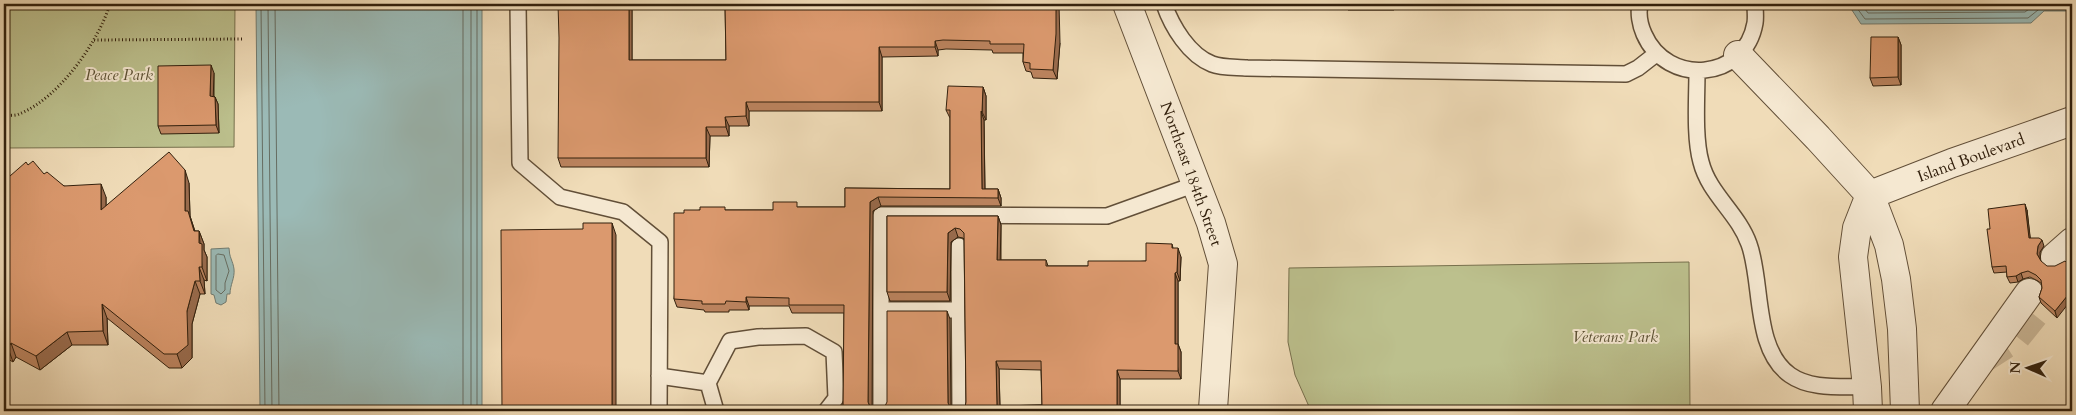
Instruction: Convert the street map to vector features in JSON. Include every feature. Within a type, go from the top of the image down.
[{"type":"street","name":"Northeast 184th Street","points":[[1127,4],[1211,223],[1223,264],[1212,411]]},
{"type":"street","points":[[1738,55],[1870,195],[1889,245],[1896,279],[1902,329],[1904,411]]},
{"type":"street","name":"Island Boulevard","points":[[1870,195],[1952,163],[2072,121]]},
{"type":"street","points":[[1868,399],[1853,257],[1857,228],[1870,195]]},
{"type":"street","points":[[1945,411],[2029,293]]},
{"type":"lane","points":[[518,4],[520,163],[560,197],[623,212],[660,242],[659,411]]},
{"type":"lane","points":[[1164,4],[1178,32],[1195,54],[1213,65],[1247,68],[1626,74],[1638,68],[1656,54]]},
{"type":"lane","points":[[1640,4],[1641,27],[1649,46],[1663,60],[1681,69],[1697,71],[1721,67],[1738,55],[1749,40],[1756,23],[1755,4]]},
{"type":"lane","points":[[1697,71],[1700,160],[1706,178],[1740,225],[1749,244],[1760,310],[1767,339],[1775,360],[1789,374],[1806,384],[1868,399]]},
{"type":"lane","points":[[881,411],[881,215],[1107,216],[1196,184]]},
{"type":"lane","points":[[959,246],[960,411]]},
{"type":"lane","points":[[881,310],[960,310]]},
{"type":"lane","points":[[716,411],[708,383],[730,341],[758,337],[806,336],[834,352],[836,398],[826,411]]},
{"type":"lane","points":[[659,376],[708,383]]},
{"type":"path","points":[[4,116],[18,115],[44,99],[73,71],[94,40],[110,4]]},
{"type":"path","points":[[94,40],[242,39]]},
{"type":"green space","name":"Peace Park","points":[[4,4],[235,4],[234,147],[4,148]]},
{"type":"green space","name":"Veterans Park","points":[[1689,262],[1690,411],[1311,411],[1295,375],[1288,342],[1289,268]]},
{"type":"water","points":[[256,4],[482,4],[482,411],[260,411]]},
{"type":"water","points":[[1848,4],[2072,4],[2072,11],[2044,11],[2031,23],[1861,24]]},
{"type":"water","points":[[229,248],[234,275],[230,294],[227,294],[226,302],[221,305],[216,303],[214,295],[211,294],[211,249]]},
{"type":"building","points":[[558,4],[629,4],[629,60],[726,60],[725,4],[1056,4],[1053,70],[1030,69],[1030,63],[1023,62],[1024,44],[990,44],[990,41],[943,40],[935,41],[935,47],[879,47],[879,102],[746,102],[746,116],[725,117],[726,127],[706,127],[706,158],[558,158]]},
{"type":"building","points":[[1871,37],[1898,37],[1898,77],[1870,78]]},
{"type":"building","points":[[211,65],[210,96],[215,97],[216,125],[158,126],[158,66]]},
{"type":"building","points":[[948,86],[983,87],[981,111],[982,189],[998,189],[998,198],[878,197],[870,202],[868,402],[870,407],[877,411],[843,411],[844,305],[789,305],[789,298],[746,297],[746,302],[726,301],[725,304],[702,304],[702,301],[674,299],[674,213],[684,213],[684,210],[700,210],[700,207],[725,207],[725,210],[773,210],[773,202],[797,202],[797,207],[845,207],[845,188],[950,189],[950,110],[946,110]]},
{"type":"building","points":[[169,152],[185,170],[185,211],[188,211],[194,231],[199,231],[199,243],[202,244],[202,267],[199,267],[200,281],[195,281],[187,311],[188,345],[177,354],[164,354],[102,304],[103,331],[67,332],[36,356],[11,343],[8,348],[4,346],[4,171],[7,169],[10,176],[26,162],[28,165],[33,161],[44,174],[47,172],[64,186],[101,184],[101,210]]},
{"type":"building","points":[[2025,204],[2029,238],[2039,238],[2042,240],[2038,246],[2037,254],[2041,261],[2047,266],[2055,266],[2065,261],[2072,268],[2072,290],[2055,311],[2039,297],[2042,288],[2041,280],[2036,275],[2028,271],[2016,276],[2007,277],[2006,266],[1992,267],[1987,229],[1990,229],[1988,209]]},
{"type":"building","points":[[887,216],[998,216],[997,260],[1046,260],[1046,266],[1088,266],[1088,261],[1146,261],[1146,243],[1172,244],[1172,248],[1178,248],[1177,272],[1175,273],[1175,344],[1178,344],[1178,371],[1117,370],[1117,411],[958,411],[965,407],[966,402],[964,233],[960,229],[955,228],[948,233],[947,292],[887,292]],"holes":[[[996,361],[1041,361],[1042,405],[997,406]]]},
{"type":"building","points":[[583,223],[612,223],[612,411],[502,411],[501,230],[583,229]]},
{"type":"building","points":[[887,311],[947,311],[948,403],[952,410],[956,411],[879,411],[883,410],[887,402]]},
{"type":"building","points":[[167,407],[171,411],[162,411]]},
{"type":"tunnel","points":[[1982,360],[2016,338],[2072,268]]}]
